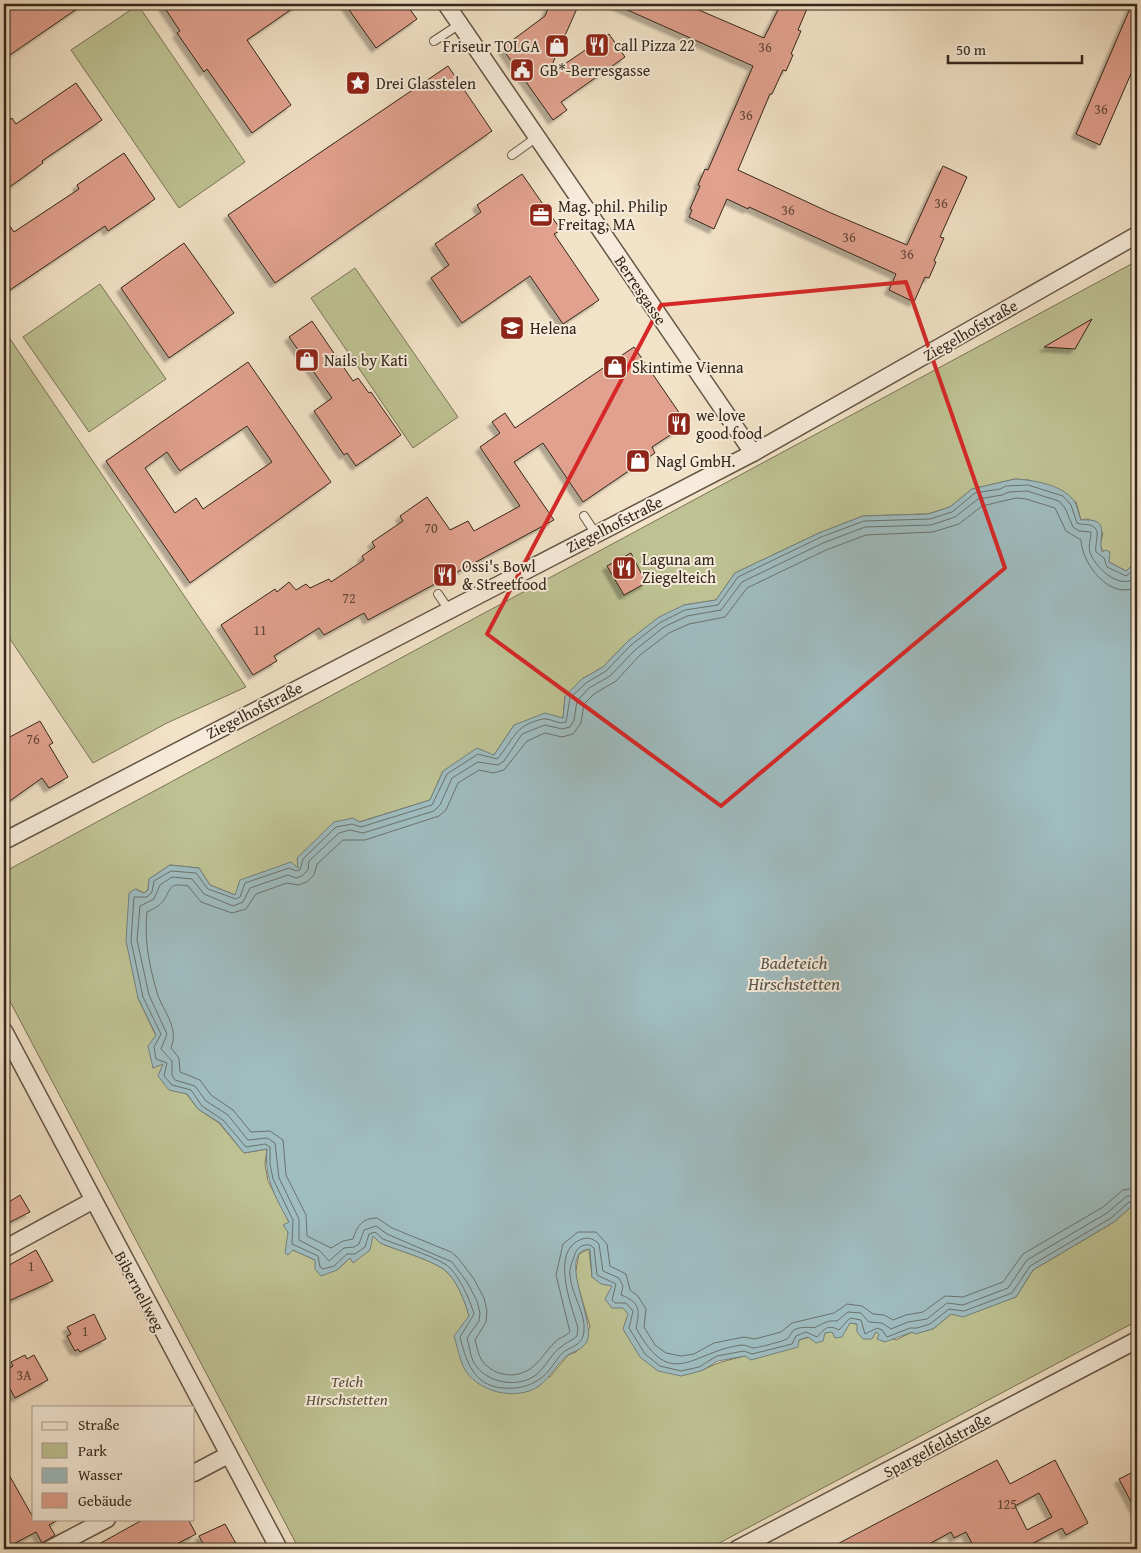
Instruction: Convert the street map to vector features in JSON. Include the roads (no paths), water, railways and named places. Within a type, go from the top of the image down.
[{"type":"street","name":"Berresgasse","points":[[446,4],[753,453]]},
{"type":"street","name":"Ziegelhofstraße","points":[[4,841],[753,453],[1137,235]]},
{"type":"street","name":"Bibernellweg","points":[[4,1031],[92,1201],[279,1549]]},
{"type":"street","points":[[4,1248],[92,1201]]},
{"type":"street","name":"Spargelfeldstraße","points":[[737,1549],[1137,1340]]},
{"type":"street","points":[[195,1472],[228,1455]]},
{"type":"street","points":[[50,1549],[105,1520]]},
{"type":"lane","points":[[434,41],[460,24]]},
{"type":"lane","points":[[512,155],[537,137]]},
{"type":"lane","points":[[584,516],[596,534]]},
{"type":"lane","points":[[438,594],[449,610]]},
{"type":"water","name":"Badeteich Hirschstetten","points":[[1015,479],[1048,484],[1063,491],[1075,503],[1081,520],[1091,520],[1100,525],[1102,529],[1102,552],[1106,550],[1110,552],[1109,562],[1126,571],[1137,562],[1137,1209],[1132,1206],[1114,1222],[1033,1270],[1016,1297],[963,1317],[951,1314],[933,1329],[915,1334],[912,1332],[885,1342],[877,1339],[879,1334],[876,1332],[872,1339],[863,1339],[857,1332],[857,1324],[850,1323],[842,1337],[835,1338],[832,1332],[825,1333],[823,1341],[816,1343],[808,1337],[799,1340],[798,1347],[751,1360],[745,1356],[718,1361],[701,1371],[681,1376],[658,1371],[640,1357],[623,1329],[628,1314],[623,1308],[612,1308],[605,1299],[612,1286],[601,1284],[592,1277],[590,1249],[580,1253],[576,1262],[576,1275],[587,1321],[588,1334],[586,1343],[564,1358],[539,1386],[530,1391],[508,1394],[486,1388],[469,1375],[463,1366],[454,1336],[469,1316],[456,1283],[442,1268],[419,1257],[380,1243],[373,1236],[370,1250],[353,1263],[350,1258],[337,1270],[321,1276],[315,1269],[315,1260],[293,1250],[288,1255],[285,1253],[288,1232],[283,1225],[289,1222],[275,1195],[269,1178],[267,1149],[244,1153],[220,1123],[198,1109],[187,1094],[169,1090],[158,1076],[163,1064],[153,1068],[148,1046],[156,1035],[138,998],[126,941],[129,893],[135,889],[144,893],[148,890],[149,879],[170,865],[199,868],[210,885],[235,895],[240,880],[291,862],[298,868],[297,858],[334,822],[353,818],[360,822],[430,800],[443,771],[477,748],[494,755],[514,725],[545,713],[563,718],[565,696],[582,679],[603,667],[628,641],[659,617],[684,605],[716,600],[735,573],[819,533],[863,516],[928,514],[950,507],[972,489]]},
{"type":"place","name":"call Pizza 22","points":[[597,45]]},
{"type":"place","name":"Friseur TOLGA","points":[[557,46]]},
{"type":"place","name":"GB*-Berresgasse","points":[[522,70]]},
{"type":"place","name":"Drei Glasstelen","points":[[358,83]]},
{"type":"place","name":"Mag. phil. Philip Freitag, MA","points":[[541,215]]},
{"type":"place","name":"Helena","points":[[512,328]]},
{"type":"place","name":"Nails by Kati","points":[[307,360]]},
{"type":"place","name":"Skintime Vienna","points":[[615,367]]},
{"type":"place","name":"we love good food","points":[[679,424]]},
{"type":"place","name":"Nagl GmbH.","points":[[638,461]]},
{"type":"place","name":"Laguna am Ziegelteich","points":[[624,568]]},
{"type":"place","name":"Ossi's Bowl & Streetfood","points":[[445,575]]},
{"type":"park label","name":"Teich Hirschstetten","points":[[347,1390]]}]
